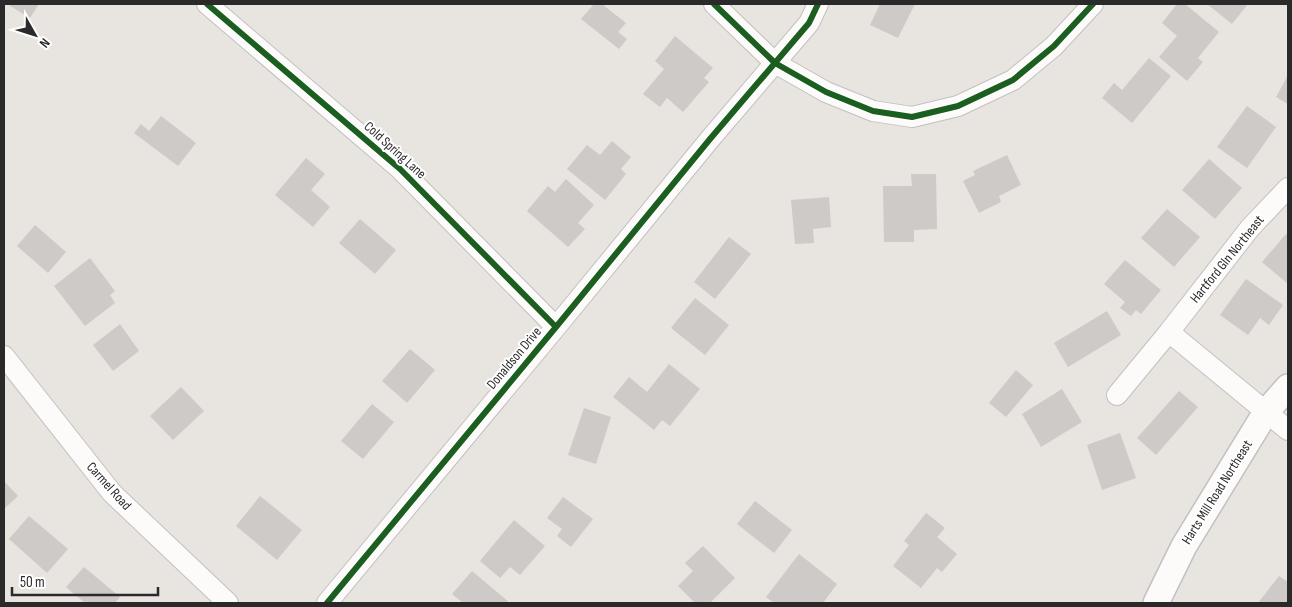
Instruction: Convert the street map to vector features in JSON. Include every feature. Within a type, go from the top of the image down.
[{"type":"street","name":"Cold Spring Lane","points":[[207,4],[400,169],[556,327]]},
{"type":"street","points":[[714,4],[775,63],[826,92],[873,111],[912,117],[958,106],[1013,80],[1054,46],[1093,4]]},
{"type":"street","name":"Donaldson Drive","points":[[327,603],[720,127],[809,23],[818,4]]},
{"type":"street","name":"Hartford Gln Northeast","points":[[1117,395],[1250,228],[1288,188]]},
{"type":"street","points":[[1169,332],[1288,430]]},
{"type":"street","name":"Carmel Road","points":[[4,356],[112,492],[228,603]]},
{"type":"street","name":"Harts Mill Road Northeast","points":[[1156,603],[1184,546],[1266,412],[1288,387]]},
{"type":"building","points":[[7,4],[39,4],[30,18]]},
{"type":"building","points":[[594,4],[602,4],[626,23],[618,32],[627,39],[619,49],[581,19]]},
{"type":"building","points":[[880,4],[915,4],[898,38],[870,25]]},
{"type":"building","points":[[1177,4],[1185,4],[1219,32],[1198,58],[1203,62],[1187,81],[1159,57],[1177,36],[1162,23]]},
{"type":"building","points":[[1207,4],[1248,4],[1232,24]]},
{"type":"building","points":[[675,36],[713,68],[704,78],[709,82],[683,112],[667,98],[660,107],[643,94],[664,69],[655,61]]},
{"type":"building","points":[[1149,58],[1171,76],[1132,123],[1102,98],[1114,83],[1122,90]]},
{"type":"building","points":[[1288,75],[1288,104],[1276,97]]},
{"type":"building","points":[[1247,106],[1276,127],[1247,168],[1217,147]]},
{"type":"building","points":[[161,116],[196,143],[178,166],[134,133],[141,124],[149,131]]},
{"type":"building","points":[[612,141],[631,157],[621,169],[626,174],[605,200],[567,169],[587,145],[600,155]]},
{"type":"building","points":[[1007,155],[1021,185],[999,196],[1001,202],[979,213],[963,181],[975,175],[973,171]]},
{"type":"building","points":[[306,158],[325,174],[311,190],[330,207],[313,227],[275,195]]},
{"type":"building","points":[[1209,159],[1242,188],[1215,219],[1182,190]]},
{"type":"building","points":[[911,174],[936,174],[937,229],[914,230],[914,242],[884,242],[883,186],[912,186]]},
{"type":"building","points":[[566,179],[594,205],[578,223],[585,229],[568,247],[527,211],[548,186],[555,192]]},
{"type":"building","points":[[829,197],[831,227],[813,229],[814,243],[795,244],[791,200]]},
{"type":"building","points":[[1167,209],[1200,237],[1174,267],[1141,238]]},
{"type":"building","points":[[360,219],[396,250],[375,274],[339,243]]},
{"type":"building","points":[[35,225],[66,252],[48,273],[17,246]]},
{"type":"building","points":[[1286,234],[1288,236],[1288,284],[1262,262]]},
{"type":"building","points":[[729,237],[751,254],[715,299],[694,282]]},
{"type":"building","points":[[90,258],[115,291],[110,295],[115,303],[85,326],[54,286]]},
{"type":"building","points":[[1125,260],[1161,290],[1141,314],[1136,310],[1131,316],[1120,308],[1125,302],[1104,284]]},
{"type":"building","points":[[1246,279],[1283,305],[1269,325],[1260,318],[1248,335],[1220,315]]},
{"type":"building","points":[[695,298],[729,325],[705,355],[671,328]]},
{"type":"building","points":[[1107,311],[1121,335],[1068,367],[1054,343]]},
{"type":"building","points":[[120,324],[139,351],[113,371],[93,345]]},
{"type":"building","points":[[410,349],[435,370],[407,403],[382,381]]},
{"type":"building","points":[[669,364],[700,389],[670,426],[662,420],[654,430],[613,397],[629,377],[647,392]]},
{"type":"building","points":[[1016,370],[1033,385],[1006,417],[989,403]]},
{"type":"building","points":[[181,387],[204,411],[173,440],[150,416]]},
{"type":"building","points":[[1062,389],[1082,422],[1041,447],[1022,414]]},
{"type":"building","points":[[1179,391],[1198,407],[1156,455],[1137,438]]},
{"type":"building","points":[[372,404],[394,422],[363,459],[341,441]]},
{"type":"building","points":[[584,408],[611,417],[596,464],[568,455]]},
{"type":"building","points":[[1120,433],[1136,478],[1102,490],[1087,445]]},
{"type":"building","points":[[4,481],[18,496],[4,509]]},
{"type":"building","points":[[260,496],[302,530],[277,560],[236,526]]},
{"type":"building","points":[[563,497],[593,519],[571,547],[557,536],[562,529],[547,518]]},
{"type":"building","points":[[755,501],[792,530],[774,553],[737,524]]},
{"type":"building","points":[[926,513],[945,528],[937,537],[957,554],[942,572],[937,568],[921,588],[893,566],[909,545],[904,541]]},
{"type":"building","points":[[29,516],[68,549],[47,573],[9,539]]},
{"type":"building","points":[[514,520],[545,546],[520,575],[510,567],[500,578],[480,561]]},
{"type":"building","points":[[703,546],[735,578],[710,603],[695,603],[678,586],[693,571],[685,563]]},
{"type":"building","points":[[799,554],[837,584],[823,603],[774,603],[766,597]]},
{"type":"building","points":[[84,567],[120,597],[115,603],[85,603],[66,587]]},
{"type":"building","points":[[472,571],[510,603],[463,603],[452,594]]},
{"type":"building","points":[[1279,576],[1288,582],[1288,603],[1258,603]]},
{"type":"cycle path","points":[[207,4],[400,169],[556,327]]},
{"type":"cycle path","points":[[714,4],[775,63],[826,92],[873,111],[912,117],[958,106],[1013,80],[1054,46],[1093,4]]},
{"type":"cycle path","points":[[327,603],[710,139],[809,23],[818,4]]}]
